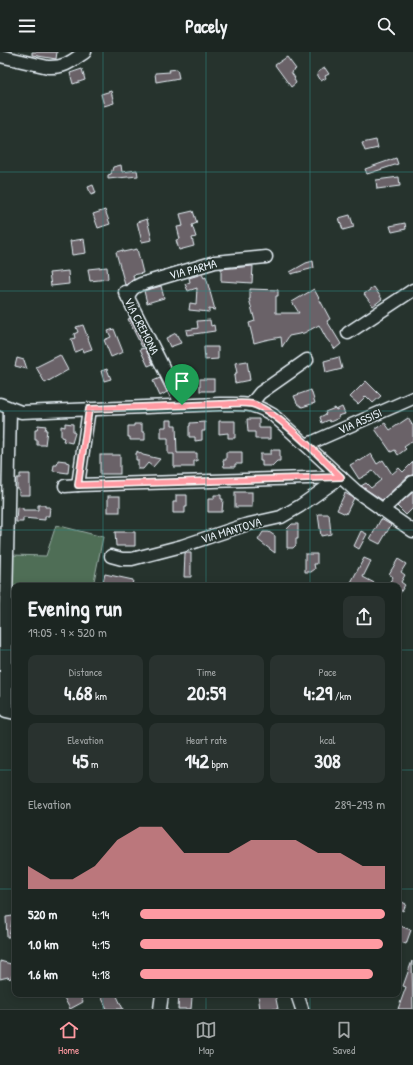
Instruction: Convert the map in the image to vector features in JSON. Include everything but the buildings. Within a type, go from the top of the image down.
[{"type":"street","points":[[0,56],[56,68],[69,63],[85,52]]},
{"type":"street","name":"VIA PARMA","points":[[126,294],[130,292],[133,287],[141,284],[215,262],[266,257]]},
{"type":"street","points":[[348,333],[413,290]]},
{"type":"street","name":"VIA CREMONA","points":[[126,294],[182,405]]},
{"type":"street","points":[[251,404],[260,393],[307,360]]},
{"type":"street","name":"VIA ASSISI","points":[[306,444],[413,398]]},
{"type":"street","points":[[10,712],[3,604],[5,406],[21,412],[182,405],[251,404],[273,415],[356,491],[413,531]]},
{"type":"street","points":[[78,485],[89,409]]},
{"type":"street","points":[[65,486],[341,477]]},
{"type":"street","name":"VIA MANTOVA","points":[[111,556],[122,559],[132,559],[182,546],[245,524],[281,517],[300,506],[341,477]]},
{"type":"street","points":[[382,510],[413,482]]},
{"type":"street","points":[[160,1009],[162,997]]},
{"type":"street","points":[[298,997],[302,1009]]},
{"type":"green space","points":[[56,525],[103,537],[94,583],[12,583],[12,664],[10,663],[12,555],[46,556]]},
{"type":"route","points":[[251,404],[259,407],[273,415],[341,477],[78,485],[89,409],[182,405],[251,404]]}]
